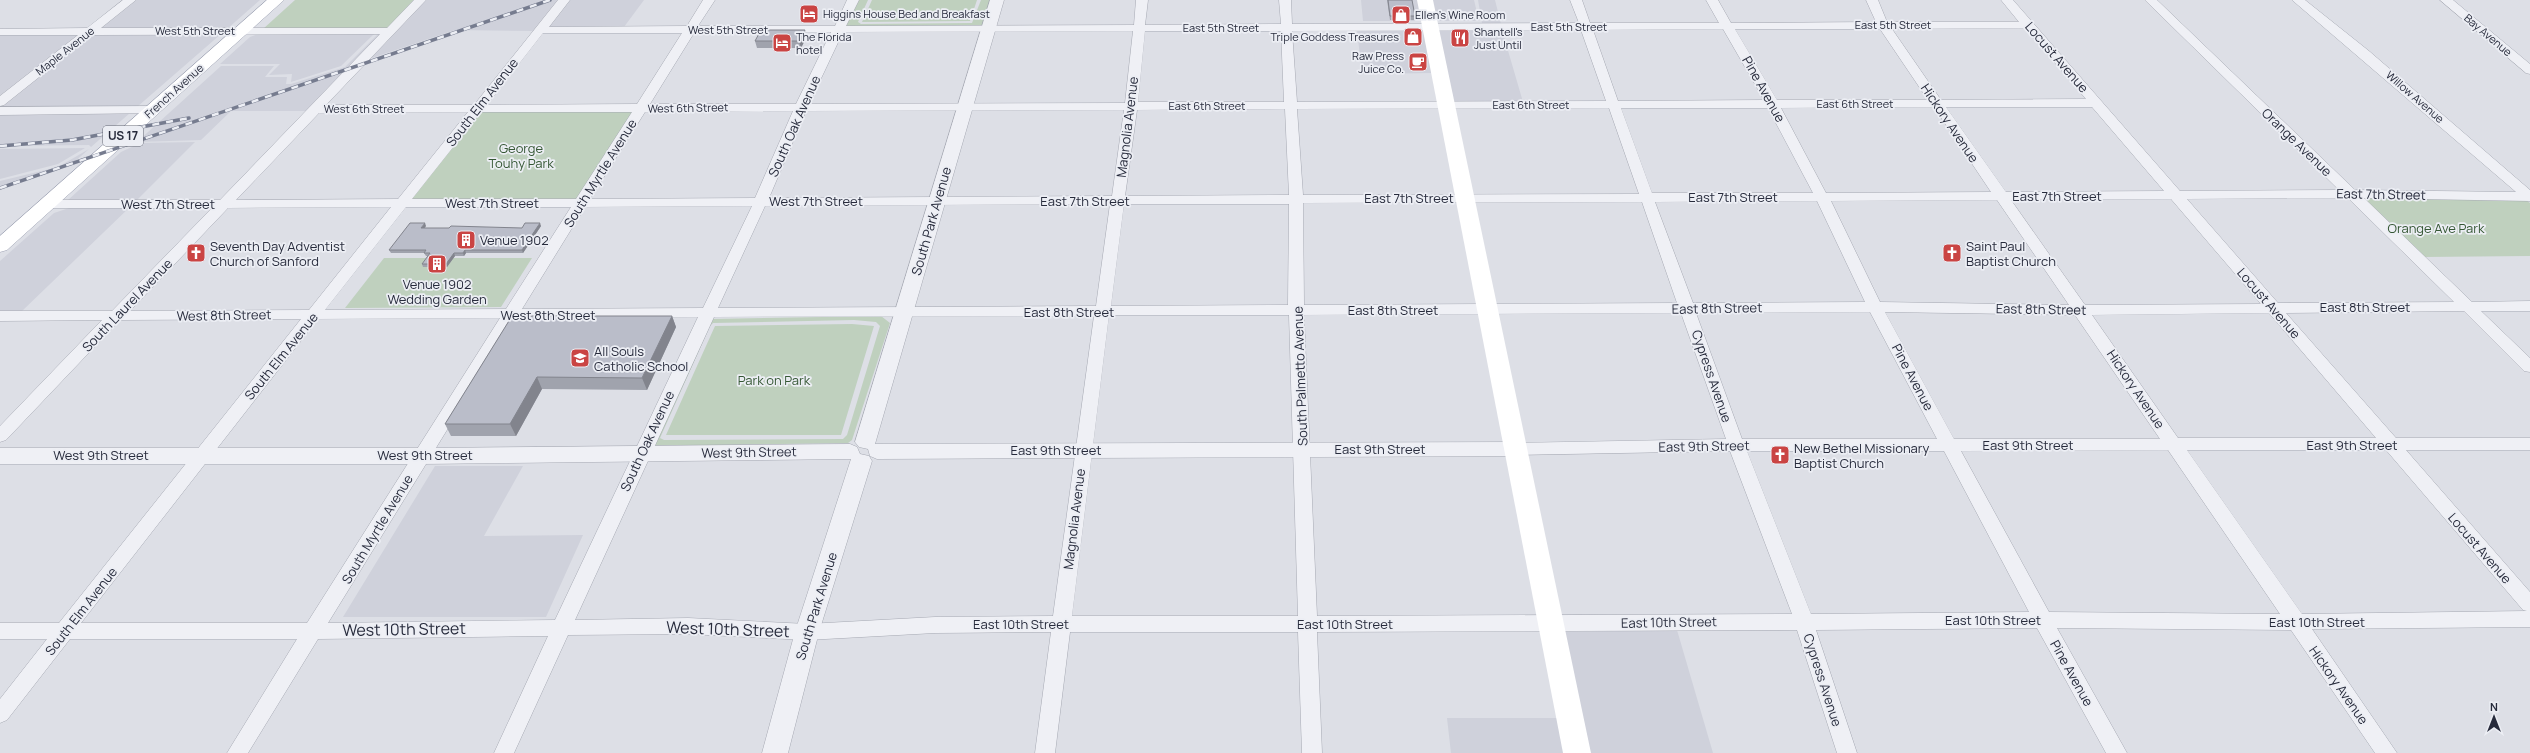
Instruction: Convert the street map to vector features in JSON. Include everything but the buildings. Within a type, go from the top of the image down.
[{"type":"main road","name":"French Avenue","points":[[0,246],[276,0]]},
{"type":"main road","points":[[1425,0],[1489,309],[1576,753]]},
{"type":"street","name":"Maple Avenue","points":[[0,102],[130,0]]},
{"type":"street","name":"South Laurel Avenue","points":[[0,436],[420,0]]},
{"type":"street","name":"South Elm Avenue","points":[[0,714],[201,455],[564,0]]},
{"type":"street","name":"South Myrtle Avenue","points":[[237,753],[314,631],[421,456],[709,0]]},
{"type":"street","name":"South Oak Avenue","points":[[504,753],[641,454],[761,201],[801,107],[852,0]]},
{"type":"street","name":"South Park Avenue","points":[[775,753],[807,632],[864,451],[905,313],[936,200],[997,0]]},
{"type":"street","name":"Magnolia Avenue","points":[[1045,753],[1083,450],[1130,106],[1142,0]]},
{"type":"street","name":"South Palmetto Avenue","points":[[1285,0],[1296,198],[1296,311],[1303,449],[1312,753]]},
{"type":"street","name":"Cypress Avenue","points":[[1576,0],[1736,445],[1804,621],[1847,753]]},
{"type":"street","name":"Pine Avenue","points":[[1712,0],[1773,104],[1822,197],[1875,307],[2043,620],[2117,753]]},
{"type":"street","name":"Hickory Avenue","points":[[1872,0],[1883,25],[2000,197],[2082,310],[2295,622],[2387,753]]},
{"type":"street","name":"Locust Avenue","points":[[2007,0],[2393,445],[2530,606]]},
{"type":"street","name":"Orange Avenue","points":[[2150,0],[2530,367]]},
{"type":"street","name":"Willow Avenue","points":[[2298,0],[2365,54],[2530,197]]},
{"type":"street","name":"Bay Avenue","points":[[2446,0],[2530,70]]},
{"type":"street","name":"East 5th Street","points":[[988,29],[2029,25]]},
{"type":"street","name":"West 5th Street","points":[[539,30],[988,29]]},
{"type":"street","name":"West 5th Street","points":[[0,32],[390,31]]},
{"type":"street","name":"East 6th Street","points":[[964,107],[1446,105],[1613,106],[2097,103]]},
{"type":"street","name":"West 6th Street","points":[[316,109],[477,110],[964,107]]},
{"type":"street","points":[[0,111],[152,110]]},
{"type":"street","name":"East 7th Street","points":[[936,200],[1117,201],[1466,197],[2000,197],[2350,194],[2530,197]]},
{"type":"street","name":"West 7th Street","points":[[48,204],[580,203],[936,200]]},
{"type":"street","name":"East 8th Street","points":[[905,313],[1875,307],[2082,310],[2530,306]]},
{"type":"street","name":"West 8th Street","points":[[0,316],[905,313]]},
{"type":"street","name":"East 9th Street","points":[[864,451],[1516,449],[1736,445],[2530,444]]},
{"type":"street","name":"West 9th Street","points":[[0,456],[421,456],[864,451]]},
{"type":"street","name":"East 10th Street","points":[[807,632],[935,625],[1061,624],[1550,624],[2043,620],[2295,622],[2530,619]]},
{"type":"street","name":"West 10th Street","points":[[0,631],[314,631],[562,626],[688,626],[807,632]]},
{"type":"shaded area","points":[[135,0],[260,0],[227,29],[98,29]]},
{"type":"shaded area","points":[[424,0],[559,0],[534,31],[455,30],[369,59]]},
{"type":"shaded area","points":[[569,0],[644,0],[624,27],[547,27]]},
{"type":"shaded area","points":[[1361,0],[1474,0],[1479,21],[1363,21]]},
{"type":"shaded area","points":[[1478,0],[1495,0],[1501,24],[1435,24],[1482,23]]},
{"type":"shaded area","points":[[1357,30],[1426,30],[1434,73],[1362,74]]},
{"type":"shaded area","points":[[1436,30],[1502,30],[1523,102],[1451,102]]},
{"type":"shaded area","points":[[221,34],[137,107],[0,108],[91,35]]},
{"type":"shaded area","points":[[258,34],[374,34],[341,66],[291,82],[292,74],[269,75],[280,64],[220,64],[250,37]]},
{"type":"shaded area","points":[[378,34],[382,34],[309,111],[231,111],[201,140],[137,142],[221,66],[274,66],[265,77],[287,77],[286,84],[291,84],[345,67]]},
{"type":"shaded area","points":[[0,35],[80,35],[0,98]]},
{"type":"shaded area","points":[[130,113],[91,147],[89,145],[0,146],[0,114]]},
{"type":"shaded area","points":[[195,142],[137,200],[68,200],[121,152],[140,143]]},
{"type":"shaded area","points":[[85,148],[58,164],[0,179],[0,149]]},
{"type":"shaded area","points":[[89,149],[72,164],[0,189],[0,181],[58,167]]},
{"type":"shaded area","points":[[75,206],[131,206],[21,312],[0,312],[0,261],[54,213]]},
{"type":"shaded area","points":[[435,466],[523,466],[484,536],[583,535],[546,617],[343,617]]},
{"type":"shaded area","points":[[1677,630],[1713,753],[1586,753],[1560,632]]},
{"type":"shaded area","points":[[1447,718],[1560,718],[1567,753],[1451,753]]},
{"type":"green space","points":[[295,0],[415,0],[388,28],[263,29]]},
{"type":"green space","points":[[857,0],[868,0],[858,22],[861,24],[972,23],[981,0],[992,0],[984,26],[845,26]]},
{"type":"green space","points":[[872,0],[977,0],[970,21],[862,22]]},
{"type":"green space","name":"George Touhy Park","points":[[480,112],[633,112],[578,200],[410,199]]},
{"type":"green space","name":"Orange Ave Park","points":[[2362,197],[2526,200],[2530,203],[2530,256],[2423,257]]},
{"type":"green space","points":[[384,258],[532,258],[501,307],[345,308]]},
{"type":"green space","points":[[881,316],[890,323],[852,440],[848,443],[654,446],[711,319]],"holes":[[[854,320],[876,322],[880,326],[847,435],[843,439],[664,440],[660,438],[710,326],[713,323]]]},
{"type":"green space","name":"Park on Park","points":[[852,324],[874,326],[841,435],[666,435],[715,326]]},
{"type":"railway","points":[[0,188],[550,0]]},
{"type":"railway","points":[[0,146],[72,140],[189,118]]},
{"type":"place","name":"Higgins House Bed and Breakfast","points":[[809,14]]},
{"type":"place","name":"Ellen's Wine Room","points":[[1401,15]]},
{"type":"place","name":"Triple Goddess Treasures","points":[[1413,37]]},
{"type":"place","name":"Shantell's Just Until","points":[[1460,38]]},
{"type":"place","name":"The Florida hotel","points":[[782,43]]},
{"type":"place","name":"Raw Press Juice Co.","points":[[1418,62]]},
{"type":"place","name":"Venue 1902","points":[[466,240]]},
{"type":"place","name":"Seventh Day Adventist Church of Sanford","points":[[196,253]]},
{"type":"place","name":"Saint Paul Baptist Church","points":[[1952,253]]},
{"type":"place","name":"Venue 1902 Wedding Garden","points":[[437,264]]},
{"type":"place","name":"All Souls Catholic School","points":[[580,358]]},
{"type":"place","name":"New Bethel Missionary Baptist Church","points":[[1780,455]]}]
